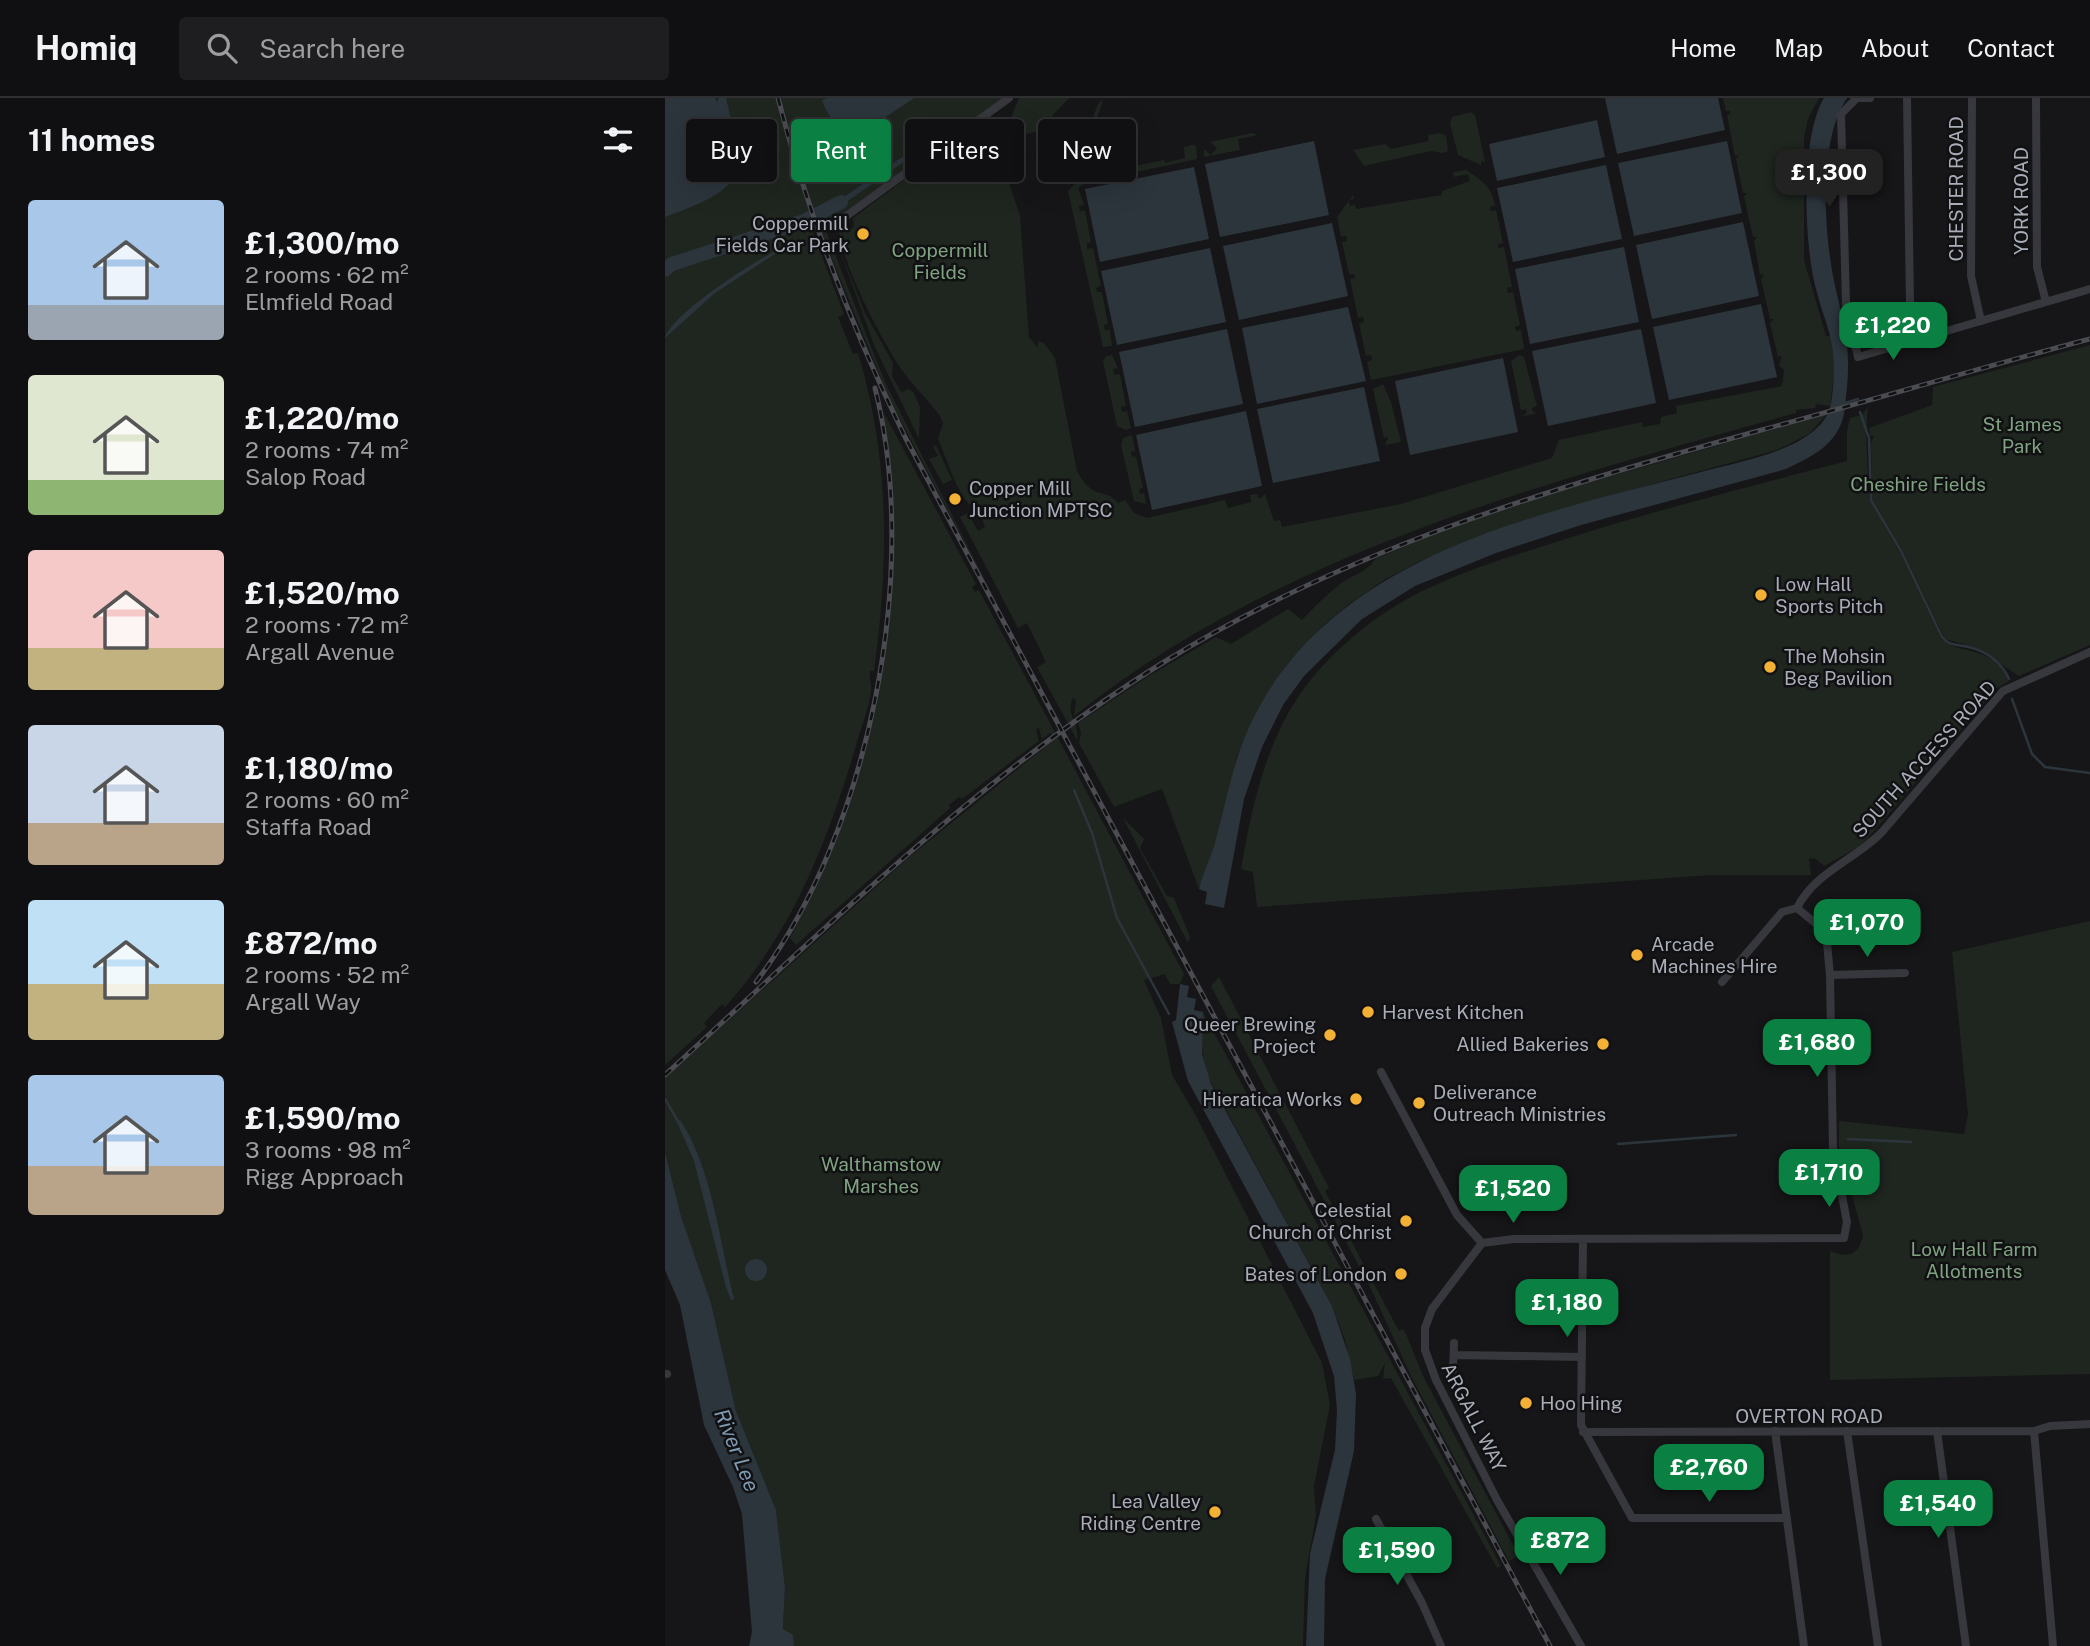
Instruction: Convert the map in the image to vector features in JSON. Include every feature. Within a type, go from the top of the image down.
[{"type":"street","points":[[845,217],[1010,98]]},
{"type":"street","points":[[1870,98],[1857,98],[1841,114],[1846,304],[1858,357],[2090,289]]},
{"type":"street","points":[[1907,98],[1910,305],[1919,339]]},
{"type":"street","name":"CHESTER ROAD","points":[[1972,98],[1971,276],[1981,320]]},
{"type":"street","name":"YORK ROAD","points":[[2036,98],[2037,267],[2046,302]]},
{"type":"street","name":"SOUTH ACCESS ROAD","points":[[1722,982],[1779,915],[1797,908],[1817,880],[1865,849],[1882,832],[2003,691],[2090,652]]},
{"type":"street","points":[[1381,1072],[1457,1214],[1482,1243],[1514,1239],[1844,1237],[1847,1222],[1833,1149],[1830,975],[1826,932],[1797,908]]},
{"type":"street","points":[[1830,975],[1905,973]]},
{"type":"street","points":[[1583,1240],[1581,1426],[1632,1518],[1787,1518]]},
{"type":"street","name":"ARGALL WAY","points":[[1482,1243],[1432,1309],[1424,1341],[1436,1380],[1581,1646]]},
{"type":"street","points":[[1453,1370],[1454,1343]]},
{"type":"street","points":[[1454,1355],[1582,1357]]},
{"type":"street","name":"OVERTON ROAD","points":[[1583,1432],[2034,1431],[2050,1426],[2090,1424]]},
{"type":"street","points":[[1775,1431],[1804,1646]]},
{"type":"street","points":[[1847,1431],[1878,1646]]},
{"type":"street","points":[[1937,1431],[1966,1646]]},
{"type":"street","points":[[2034,1431],[2053,1646]]},
{"type":"street","points":[[1376,1519],[1422,1603],[1441,1646]]},
{"type":"green space","points":[[665,98],[1004,98],[975,119],[905,119],[905,169],[891,179],[891,119],[791,119],[791,182],[887,182],[844,213],[810,225],[844,314],[838,317],[853,354],[858,353],[876,432],[884,511],[884,551],[874,671],[870,671],[871,690],[864,721],[834,813],[789,916],[749,978],[725,1007],[722,1004],[704,1023],[707,1027],[665,1065]]},
{"type":"green space","points":[[1019,98],[1069,98],[1051,119],[1038,119],[1038,131],[1024,135],[1024,119],[1012,119]]},
{"type":"green space","name":"Coppermill Fields","points":[[1723,98],[1819,98],[1808,119],[1804,138],[1804,260],[1826,336],[1833,336],[1836,358],[1830,406],[1815,404],[1816,408],[1796,410],[1796,413],[1512,496],[1419,529],[1328,566],[1239,609],[1154,658],[1074,716],[1076,700],[1073,698],[1071,709],[1077,740],[1037,667],[1046,662],[1027,623],[1018,628],[960,517],[968,513],[978,531],[985,527],[981,517],[960,491],[952,474],[938,439],[943,423],[940,416],[903,372],[881,336],[846,260],[839,228],[846,231],[854,227],[853,218],[905,179],[905,182],[1009,182],[1020,216],[1029,337],[1037,347],[1039,341],[1044,343],[1055,358],[1077,471],[1083,481],[1094,491],[1113,498],[1118,503],[1125,500],[1134,513],[1147,518],[1225,500],[1228,508],[1251,502],[1250,495],[1257,494],[1259,499],[1265,494],[1274,521],[1280,520],[1282,527],[1401,504],[1552,458],[1559,440],[1642,422],[1643,427],[1660,424],[1661,417],[1677,413],[1676,406],[1782,386],[1784,370],[1779,366],[1782,356],[1778,357],[1770,323],[1774,319],[1770,319],[1761,279],[1764,274],[1760,275],[1754,241],[1757,237],[1753,237],[1744,197],[1747,193],[1743,193],[1736,159],[1739,155],[1735,156],[1727,115],[1730,111],[1726,111]]},
{"type":"green space","points":[[1103,99],[1097,119],[1092,119]]},
{"type":"green space","points":[[1471,112],[1475,115],[1485,162],[1481,161],[1481,165],[1458,155],[1450,123],[1452,117]]},
{"type":"green space","points":[[1252,133],[1258,135],[1238,139],[1240,150],[1204,157],[1204,149],[1211,155],[1217,148],[1210,142]]},
{"type":"green space","points":[[1440,133],[1446,136],[1448,151],[1443,153],[1431,151],[1364,166],[1353,150],[1385,144],[1391,149],[1429,141],[1428,135]]},
{"type":"green space","points":[[1196,146],[1197,159],[1136,172],[1136,166],[1185,158],[1184,147]]},
{"type":"green space","points":[[1466,170],[1481,181],[1491,193],[1495,205],[1490,207],[1491,211],[1496,210],[1503,243],[1498,244],[1498,248],[1504,247],[1512,287],[1507,288],[1508,293],[1513,292],[1520,325],[1515,327],[1516,331],[1521,330],[1524,349],[1371,380],[1367,362],[1372,360],[1371,355],[1366,356],[1359,324],[1364,322],[1363,317],[1358,318],[1350,279],[1355,278],[1354,274],[1349,274],[1342,242],[1347,241],[1346,236],[1341,237],[1337,217],[1348,201],[1350,206],[1355,205],[1356,209],[1442,195],[1442,191],[1470,181],[1468,174],[1454,177],[1453,172]]},
{"type":"green space","points":[[1077,182],[1090,182],[1078,188],[1084,205],[1079,206],[1080,211],[1085,210],[1091,242],[1087,243],[1087,249],[1093,248],[1101,286],[1096,288],[1097,292],[1102,292],[1108,324],[1104,325],[1105,330],[1110,330],[1112,346],[1103,347],[1068,191]]},
{"type":"green space","points":[[824,226],[885,382],[999,608],[889,398],[826,244],[820,227]]},
{"type":"green space","points":[[838,245],[865,313],[893,363],[892,376],[901,392],[909,389],[914,393],[920,407],[919,439],[874,345]]},
{"type":"green space","points":[[2090,345],[2090,645],[2019,676],[1974,647],[1945,639],[1901,548],[1872,499],[1871,442],[1874,436],[1870,436],[1869,428],[1932,405],[1933,387]]},
{"type":"green space","points":[[1112,355],[1118,368],[1113,369],[1114,375],[1120,374],[1126,406],[1121,407],[1122,412],[1127,411],[1131,428],[1126,430],[1117,426],[1103,361],[1106,356]]},
{"type":"green space","points":[[1520,355],[1524,357],[1537,406],[1532,408],[1533,412],[1539,413],[1522,416],[1527,413],[1526,409],[1521,410],[1511,361]]},
{"type":"green space","points":[[1383,384],[1391,402],[1401,442],[1385,445],[1388,437],[1384,438],[1373,389]]},
{"type":"green space","points":[[1868,407],[1866,434],[1869,498],[1903,558],[1941,638],[1948,644],[1993,660],[2009,681],[1997,688],[1857,848],[1824,866],[1816,859],[1809,858],[1811,875],[1711,875],[1257,907],[1253,872],[1241,869],[1255,801],[1268,757],[1300,694],[1322,666],[1362,629],[1424,590],[1495,562],[1587,532],[1847,461],[1850,418],[1862,415]]},
{"type":"green space","name":"Walthamstow Marshes","points":[[883,411],[976,584],[972,587],[975,592],[979,590],[1184,974],[1180,984],[1170,984],[1165,974],[1144,980],[1161,1018],[1172,1075],[1195,1114],[1322,1363],[1330,1405],[1314,1486],[1316,1516],[1305,1578],[1303,1646],[794,1646],[783,1630],[785,1587],[776,1510],[736,1411],[711,1303],[681,1216],[665,1152],[665,1078],[908,858],[1055,739],[1050,733],[1042,739],[1039,728],[1036,729],[1039,741],[962,799],[959,797],[949,805],[950,808],[796,945],[790,938],[820,877],[845,813],[865,748],[880,682],[889,615],[893,547],[891,479]]},
{"type":"green space","points":[[1827,414],[1809,434],[1777,450],[1620,493],[1420,561],[1384,580],[1349,604],[1325,624],[1288,663],[1258,709],[1237,756],[1216,842],[1199,889],[1162,789],[1114,807],[1079,743],[1081,733],[1078,723],[1147,677],[1216,637],[1231,644],[1288,609],[1302,620],[1334,589],[1368,567],[1375,559],[1446,529],[1539,497]]},
{"type":"green space","points":[[1132,435],[1135,451],[1131,452],[1132,457],[1136,456],[1143,488],[1139,489],[1140,494],[1144,493],[1146,504],[1134,501],[1121,445],[1123,438]]},
{"type":"green space","points":[[936,445],[952,480],[943,484],[929,459],[938,456],[933,446]]},
{"type":"green space","points":[[1123,818],[1144,839],[1140,848],[1167,896],[1174,898],[1190,937],[1188,943]]},
{"type":"green space","name":"Low Hall Farm Allotments","points":[[2090,921],[2090,1374],[1830,1380],[1830,1251],[1852,1254],[1859,1247],[1863,1235],[1839,1148],[1839,1121],[1964,1134],[1968,1114],[1952,952]]},
{"type":"green space","points":[[1219,977],[1329,1188],[1325,1191],[1328,1197],[1399,1331],[1403,1329],[1406,1334],[1424,1378],[1519,1556],[1509,1561],[1411,1376],[1371,1289],[1211,986]]},
{"type":"green space","points":[[1203,1012],[1501,1566],[1497,1568],[1391,1378],[1383,1379],[1385,1363],[1378,1376],[1354,1380],[1345,1340],[1332,1306],[1207,1075],[1201,1044]]},
{"type":"water","points":[[665,98],[715,98],[717,102],[719,98],[726,98],[731,119],[686,119],[686,182],[729,182],[712,197],[665,217]]},
{"type":"water","points":[[914,98],[881,119],[833,119],[822,100]]},
{"type":"water","points":[[1605,98],[1718,98],[1725,130],[1617,154]]},
{"type":"water","points":[[1824,98],[1847,98],[1831,138],[1826,187],[1830,261],[1846,337],[1848,364],[1844,415],[1832,439],[1814,454],[1786,469],[1581,525],[1496,553],[1415,586],[1362,619],[1304,676],[1283,705],[1262,747],[1244,799],[1224,908],[1205,904],[1207,892],[1199,889],[1249,727],[1294,657],[1339,613],[1392,577],[1451,548],[1576,504],[1750,460],[1800,440],[1824,420],[1832,400],[1834,358],[1812,269],[1807,191],[1811,138]]},
{"type":"water","points":[[1597,120],[1605,157],[1497,181],[1489,144]]},
{"type":"water","points":[[1314,141],[1329,215],[1220,237],[1205,164]]},
{"type":"water","points":[[1727,141],[1742,213],[1634,236],[1618,163]]},
{"type":"water","points":[[905,155],[905,161],[891,171],[891,165]]},
{"type":"water","points":[[1606,165],[1622,239],[1513,262],[1497,188]]},
{"type":"water","points":[[1194,167],[1209,239],[1100,262],[1085,189],[1120,182],[1136,182],[1136,179]]},
{"type":"water","points":[[866,182],[875,182],[826,216],[824,207],[835,203]]},
{"type":"water","points":[[1743,222],[1759,296],[1652,319],[1636,245]]},
{"type":"water","points":[[1332,223],[1348,296],[1239,320],[1223,246]]},
{"type":"water","points":[[790,244],[715,293],[665,338],[671,327],[684,314],[720,285],[760,259]]},
{"type":"water","points":[[1624,247],[1639,322],[1530,344],[1515,269]]},
{"type":"water","points":[[1210,248],[1226,322],[1117,345],[1101,271]]},
{"type":"water","points":[[1761,304],[1777,377],[1669,400],[1653,327]]},
{"type":"water","points":[[1348,307],[1366,381],[1257,404],[1242,328]]},
{"type":"water","points":[[1227,329],[1243,404],[1135,427],[1119,352]]},
{"type":"water","points":[[1641,329],[1656,403],[1548,426],[1532,351]]},
{"type":"water","points":[[1503,358],[1518,432],[1410,455],[1395,381]]},
{"type":"water","points":[[1364,387],[1380,461],[1273,483],[1257,409]]},
{"type":"water","points":[[1246,411],[1262,486],[1152,510],[1136,435]]},
{"type":"water","points":[[1180,984],[1189,986],[1187,997],[1196,999],[1194,1010],[1203,1012],[1202,1054],[1211,1084],[1332,1306],[1350,1359],[1356,1394],[1354,1451],[1325,1579],[1324,1646],[1306,1646],[1310,1554],[1335,1450],[1337,1410],[1334,1376],[1313,1313],[1188,1081],[1172,1022],[1176,1020]]},
{"type":"water","points":[[680,1120],[700,1160],[714,1206],[734,1299],[731,1300],[694,1161],[677,1122]]},
{"type":"water","name":"River Lee","points":[[665,1152],[681,1216],[711,1303],[736,1411],[776,1510],[785,1587],[783,1629],[793,1635],[794,1646],[749,1646],[752,1632],[742,1514],[733,1487],[704,1425],[680,1305],[665,1270]]},
{"type":"water","points":[[756,1259],[764,1262],[767,1270],[764,1278],[756,1281],[748,1278],[745,1270],[748,1262]]},
{"type":"waterway","points":[[665,270],[672,264],[804,221],[841,202]]},
{"type":"waterway","points":[[1845,403],[1858,399]]},
{"type":"waterway","points":[[1860,412],[1869,438],[1871,500],[1901,551],[1942,637],[1951,644],[1975,649],[1987,655],[1998,663],[2009,679]]},
{"type":"waterway","points":[[2012,699],[2032,754],[2045,767],[2090,773]]},
{"type":"waterway","points":[[1074,790],[1092,833],[1117,918],[1169,1014]]},
{"type":"waterway","points":[[665,1099],[679,1123]]},
{"type":"waterway","points":[[1618,1144],[1736,1135]]},
{"type":"waterway","points":[[1848,1139],[1911,1142]]},
{"type":"railway","points":[[778,98],[817,228],[849,313],[905,437],[1550,1646]]},
{"type":"railway","points":[[665,1075],[844,910],[967,804],[1096,706],[1164,662],[1234,622],[1305,586],[1378,554],[1528,499],[1681,453],[2090,339]]},
{"type":"railway","points":[[756,982],[796,921],[829,852],[856,776],[875,697],[888,617],[892,537],[888,460],[875,388]]},
{"type":"place","name":"Coppermill Fields Car Park","points":[[863,234]]},
{"type":"place","name":"Copper Mill Junction MPTSC","points":[[955,499]]},
{"type":"place","name":"Low Hall Sports Pitch","points":[[1761,595]]},
{"type":"place","name":"The Mohsin Beg Pavilion","points":[[1770,667]]},
{"type":"place","name":"Arcade Machines Hire","points":[[1637,955]]},
{"type":"place","name":"Harvest Kitchen","points":[[1368,1012]]},
{"type":"place","name":"Queer Brewing Project","points":[[1330,1035]]},
{"type":"place","name":"Allied Bakeries","points":[[1603,1044]]},
{"type":"place","name":"Hieratica Works","points":[[1356,1099]]},
{"type":"place","name":"Deliverance Outreach Ministries","points":[[1419,1103]]},
{"type":"place","name":"Celestial Church of Christ","points":[[1406,1221]]},
{"type":"place","name":"Bates of London","points":[[1401,1274]]},
{"type":"place","name":"Hoo Hing","points":[[1526,1403]]},
{"type":"place","name":"Lea Valley Riding Centre","points":[[1215,1512]]},
{"type":"park label","name":"St James Park","points":[[2022,435]]},
{"type":"park label","name":"Cheshire Fields","points":[[1918,484]]}]
